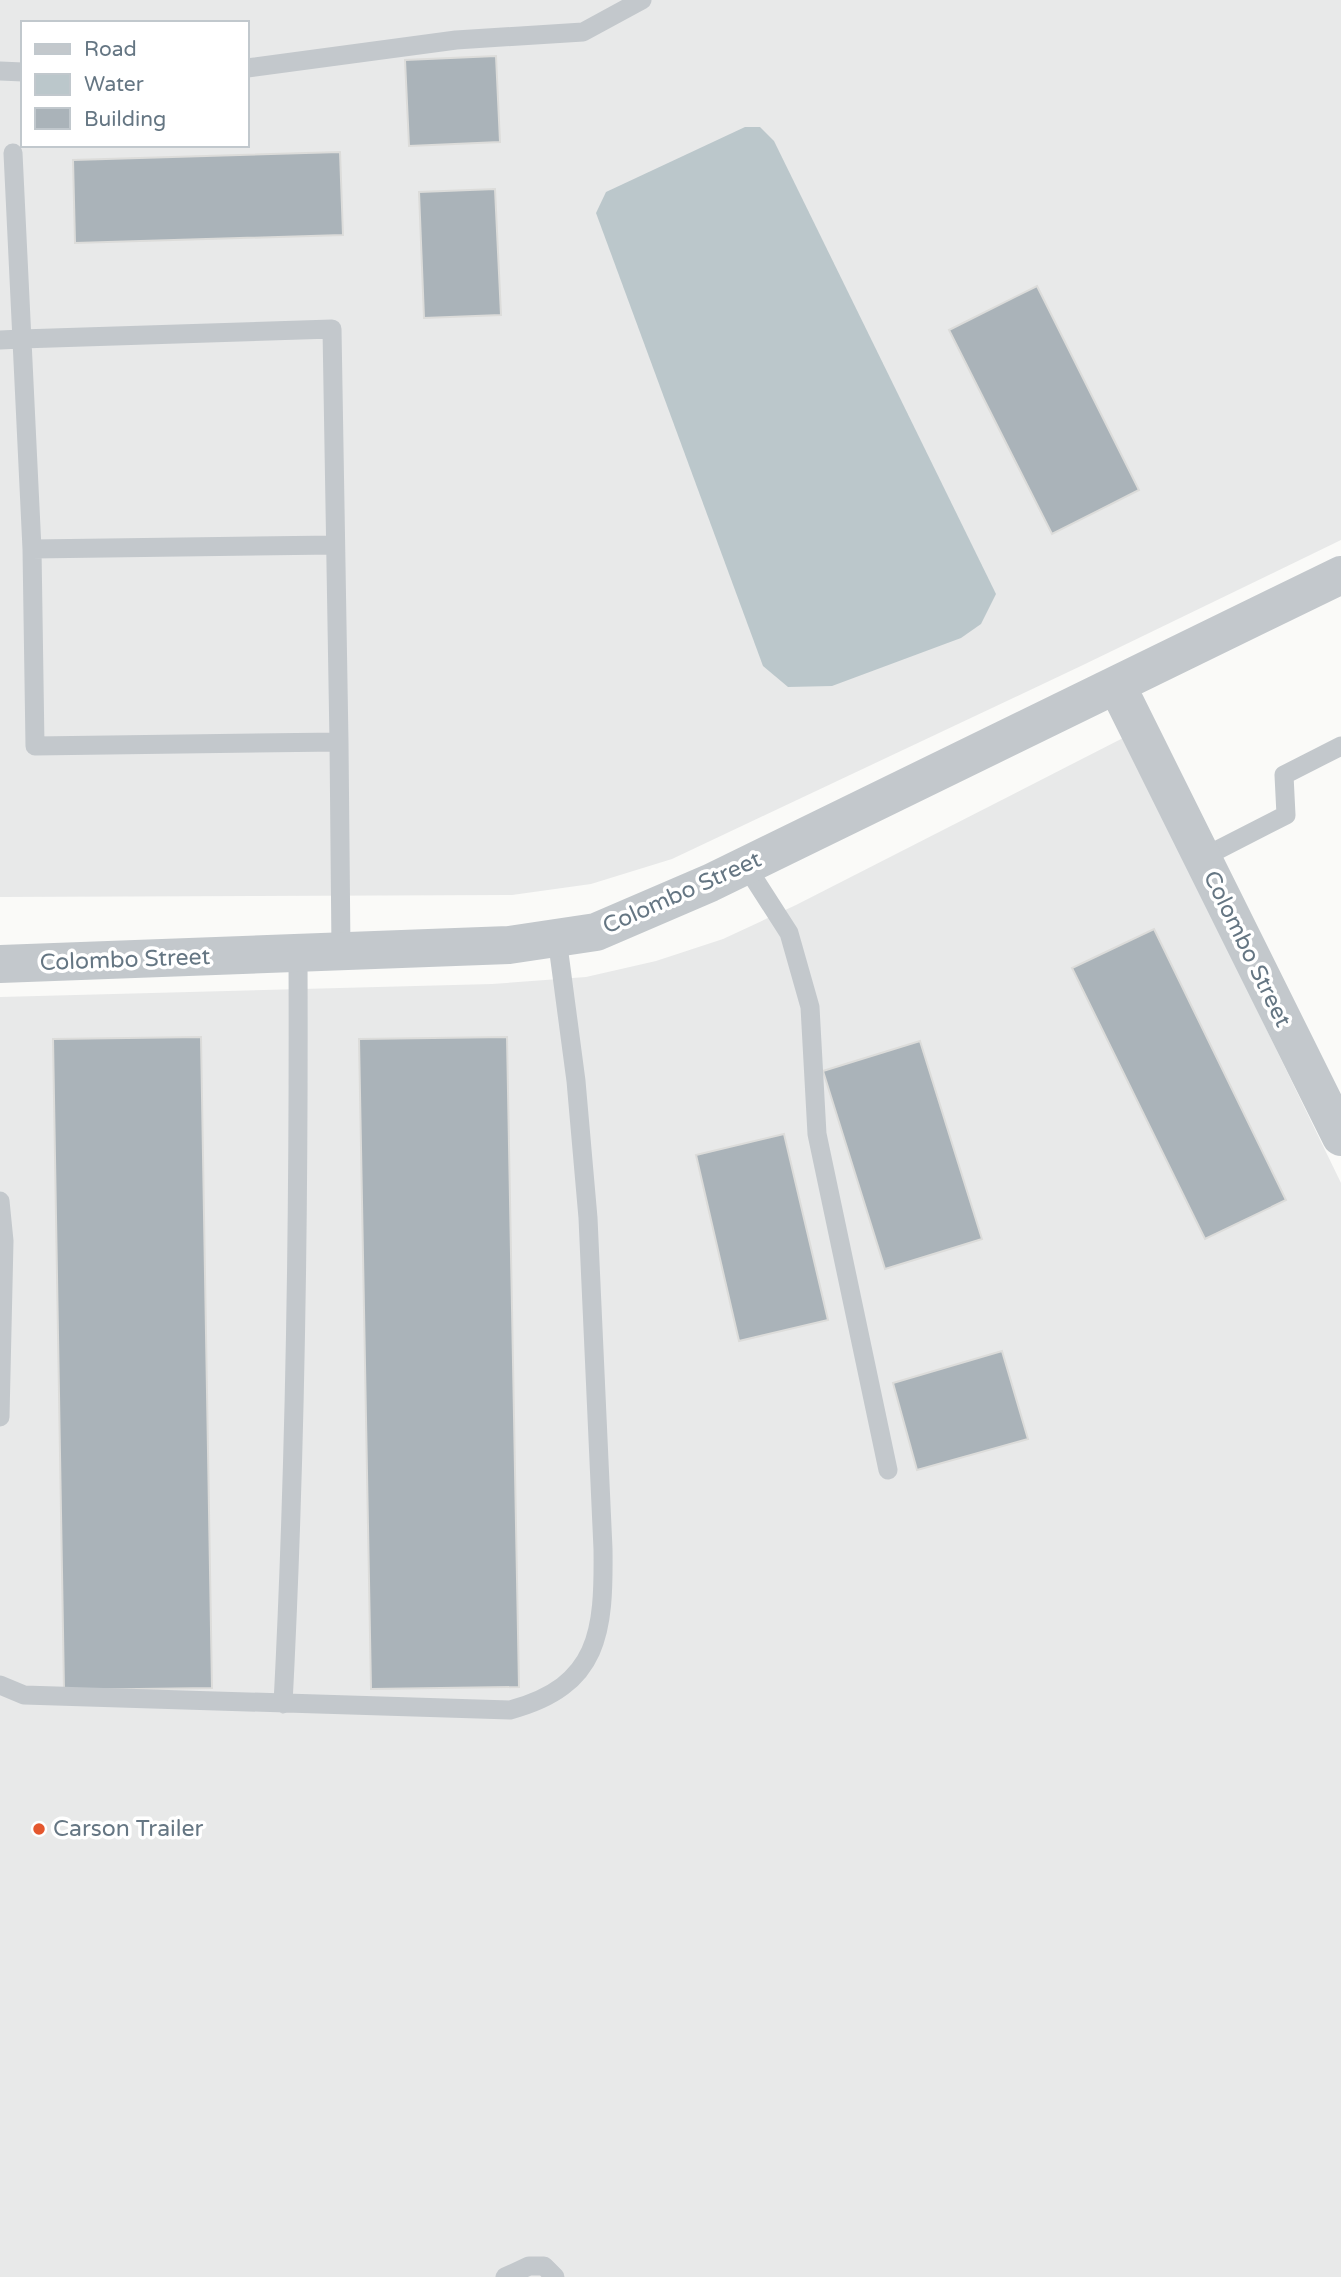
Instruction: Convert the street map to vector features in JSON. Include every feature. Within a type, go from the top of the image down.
[{"type":"street","name":"Colombo Street","points":[[0,964],[509,945],[596,932],[746,866],[1341,575]]},
{"type":"street","name":"Colombo Street","points":[[1117,686],[1341,1137]]},
{"type":"lane","points":[[248,68],[456,40],[583,32],[642,0]]},
{"type":"lane","points":[[0,71],[21,72]]},
{"type":"lane","points":[[13,153],[32,549],[35,746],[339,742]]},
{"type":"lane","points":[[0,340],[332,329],[341,951]]},
{"type":"lane","points":[[32,549],[335,545]]},
{"type":"lane","points":[[1202,858],[1286,815],[1284,775],[1341,747]]},
{"type":"lane","points":[[746,866],[789,933],[810,1007],[817,1134],[888,1470]]},
{"type":"lane","points":[[0,1685],[24,1695],[510,1710],[533,1704],[561,1689],[579,1671],[592,1652],[604,1593],[588,1218],[576,1081],[557,938]]},
{"type":"lane","points":[[283,1704],[293,1480],[299,1178],[298,953]]},
{"type":"lane","points":[[0,1201],[4,1241],[0,1418]]},
{"type":"lane","points":[[505,2277],[529,2266],[550,2272]]},
{"type":"shaded area","points":[[0,0],[1341,0],[1341,540],[672,859],[591,884],[512,895],[0,897]]},
{"type":"shaded area","points":[[1125,737],[1341,1183],[1341,2277],[0,2277],[0,997],[492,984],[586,977],[656,961],[723,939],[796,905]]},
{"type":"water","points":[[745,127],[760,127],[774,141],[996,594],[981,624],[961,638],[832,686],[788,687],[763,666],[596,213],[606,192]]},
{"type":"building","points":[[496,56],[500,142],[409,146],[405,60]]},
{"type":"building","points":[[340,152],[343,235],[75,243],[73,160]]},
{"type":"building","points":[[495,189],[501,315],[424,318],[419,192]]},
{"type":"building","points":[[1037,286],[1139,490],[1052,534],[949,330]]},
{"type":"building","points":[[1154,929],[1286,1200],[1205,1239],[1072,968]]},
{"type":"building","points":[[201,1037],[212,1688],[64,1690],[53,1039]]},
{"type":"building","points":[[507,1037],[519,1687],[371,1689],[359,1039]]},
{"type":"building","points":[[920,1041],[982,1239],[885,1269],[823,1071]]},
{"type":"building","points":[[784,1134],[828,1320],[739,1341],[696,1155]]},
{"type":"building","points":[[1002,1351],[1028,1439],[917,1470],[893,1383]]},
{"type":"place","name":"Carson Trailer","points":[[39,1829]]}]
